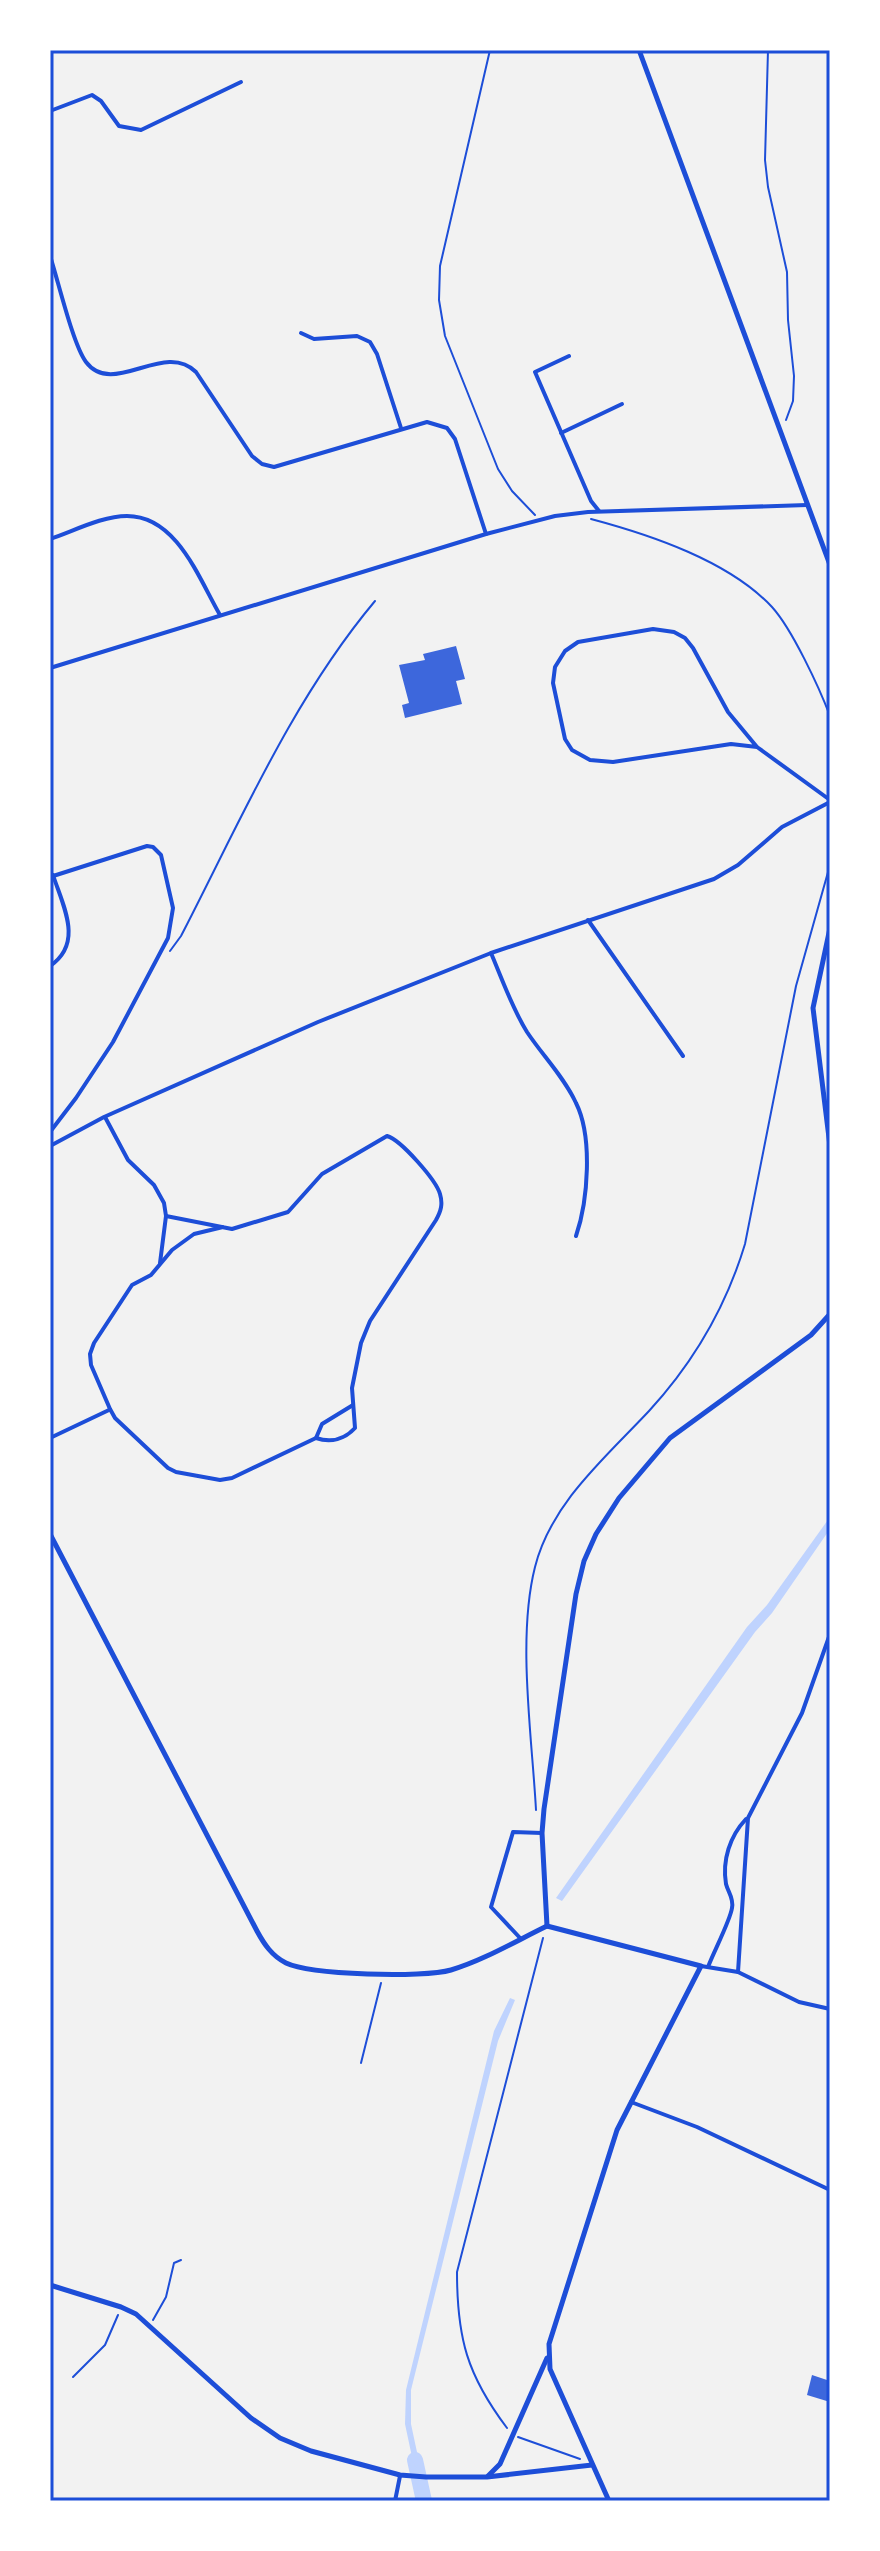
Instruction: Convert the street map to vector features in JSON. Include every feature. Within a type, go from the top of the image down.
[{"type":"street","points":[[639,50],[830,565]]},
{"type":"street","points":[[50,111],[92,95],[101,101],[119,126],[141,130],[241,82]]},
{"type":"street","points":[[50,256],[80,350],[90,367],[105,375],[171,361],[187,364],[196,372],[252,456],[262,464],[281,467],[401,428],[433,422],[452,433],[486,534]]},
{"type":"street","points":[[301,333],[314,339],[357,336],[370,342],[377,354],[401,428]]},
{"type":"street","points":[[569,356],[535,372],[591,501],[599,511]]},
{"type":"street","points":[[561,433],[622,404]]},
{"type":"street","points":[[50,668],[540,520],[599,511],[807,505]]},
{"type":"street","points":[[50,539],[127,516],[157,522],[182,551],[220,615]]},
{"type":"street","points":[[50,1146],[104,1117],[318,1022],[491,953],[714,879],[738,865],[782,827],[830,801],[757,747],[728,712],[689,643],[674,632],[653,629],[578,642],[565,651],[555,667],[553,683],[565,739],[572,750],[590,760],[613,762],[731,744],[757,747]]},
{"type":"street","points":[[50,966],[64,951],[71,931],[52,876],[147,846],[157,849],[173,908],[171,927],[157,962],[113,1042],[50,1132]]},
{"type":"street","points":[[588,920],[683,1056]]},
{"type":"street","points":[[830,928],[815,989],[813,1017],[830,1146]]},
{"type":"street","points":[[491,953],[520,1020],[570,1091],[581,1115],[587,1175],[583,1215],[576,1236]]},
{"type":"street","points":[[104,1117],[131,1165],[158,1189],[164,1203],[166,1216],[159,1266]]},
{"type":"street","points":[[166,1216],[223,1227],[232,1229],[288,1212],[317,1178],[387,1136],[398,1141],[438,1189],[442,1204],[440,1212],[370,1321],[361,1343],[352,1376],[356,1423],[352,1432],[332,1441],[316,1438],[232,1478],[220,1480],[176,1472],[165,1466],[115,1418],[91,1365],[91,1348],[128,1289],[151,1275],[172,1250],[194,1234],[223,1227]]},
{"type":"street","points":[[547,1926],[542,1833],[576,1594],[584,1561],[596,1534],[638,1473],[670,1438],[811,1335],[830,1314]]},
{"type":"street","points":[[316,1438],[322,1424],[353,1405]]},
{"type":"street","points":[[50,1438],[110,1409]]},
{"type":"street","points":[[50,1534],[267,1948],[286,1963],[308,1969],[433,1972],[452,1969],[547,1926],[738,1972],[799,2002],[830,2009]]},
{"type":"street","points":[[487,2477],[500,2464],[548,2356],[557,2316],[611,2145],[732,1911],[726,1883],[728,1848],[735,1830],[748,1818],[802,1713],[830,1634]]},
{"type":"street","points":[[738,1972],[748,1818]]},
{"type":"street","points":[[521,1939],[491,1907],[512,1833],[542,1833]]},
{"type":"street","points":[[631,2102],[697,2127],[830,2190]]},
{"type":"street","points":[[50,2285],[121,2307],[150,2325],[251,2418],[280,2438],[334,2459],[412,2477],[487,2477],[592,2465]]},
{"type":"street","points":[[548,2356],[550,2369],[609,2501]]},
{"type":"street","points":[[395,2501],[400,2475]]},
{"type":"path","points":[[490,50],[440,266],[439,300],[445,336],[498,469],[512,491],[540,520]]},
{"type":"path","points":[[768,50],[765,160],[787,272],[795,387],[788,418],[779,427]]},
{"type":"path","points":[[571,514],[664,541],[699,557],[752,591],[779,615],[830,716]]},
{"type":"path","points":[[157,962],[181,936],[307,695],[375,601]]},
{"type":"path","points":[[536,1816],[527,1648],[535,1566],[560,1512],[602,1458],[671,1385],[719,1314],[736,1276],[796,986],[830,865]]},
{"type":"path","points":[[547,1926],[457,2272],[457,2312],[468,2361],[482,2392],[514,2434],[592,2465]]},
{"type":"path","points":[[361,2063],[384,1973]]},
{"type":"path","points":[[150,2325],[166,2297],[174,2263],[181,2260]]},
{"type":"path","points":[[73,2377],[105,2345],[121,2307]]},
{"type":"water","points":[[830,1517],[830,1529],[772,1613],[755,1632],[562,1901],[556,1898],[747,1627],[767,1605]]},
{"type":"water","points":[[510,1998],[515,2000],[498,2041],[411,2390],[411,2424],[421,2471],[415,2471],[405,2424],[406,2390],[494,2031]]},
{"type":"building","points":[[456,646],[465,679],[456,681],[462,704],[405,718],[402,705],[409,703],[399,665],[425,660],[423,654]]},
{"type":"building","points":[[812,2375],[830,2381],[830,2402],[807,2395]]},
{"type":"waterway","points":[[415,2460],[424,2501]]}]
